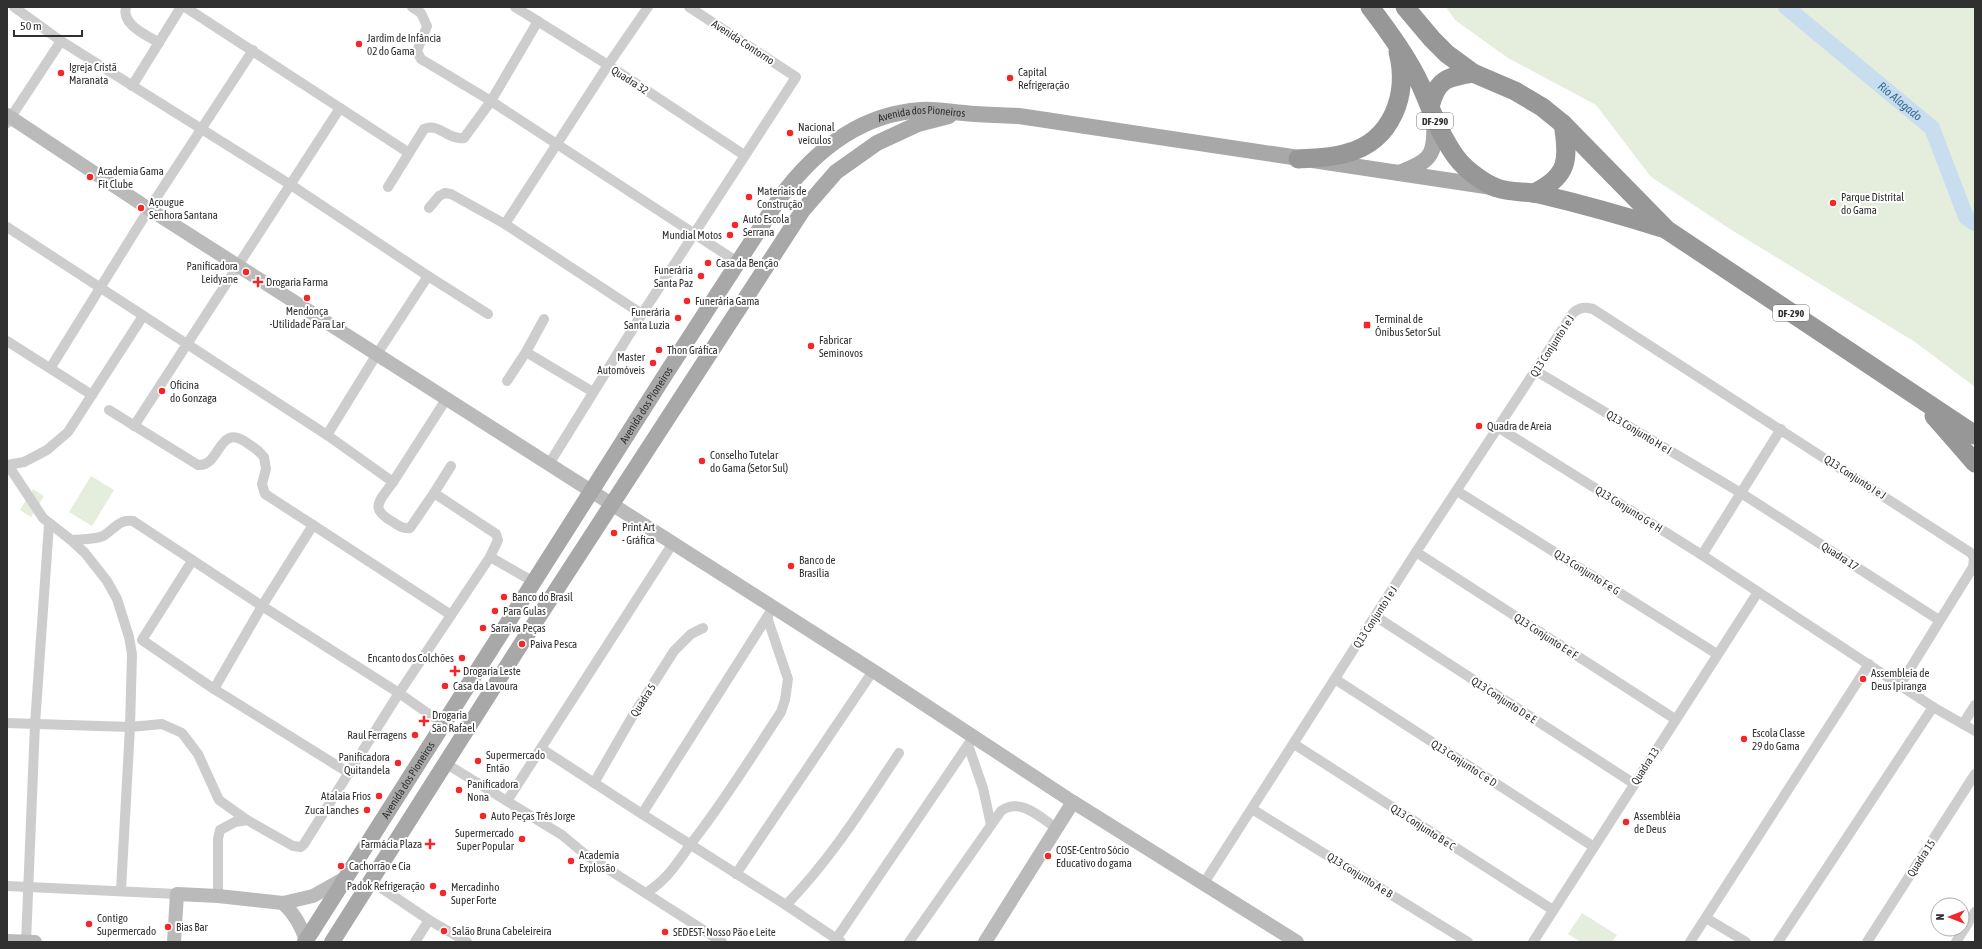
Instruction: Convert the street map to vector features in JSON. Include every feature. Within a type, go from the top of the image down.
[{"type":"highway","name":"DF-290","points":[[1370,7],[1395,41],[1421,86],[1432,114],[1457,158],[1474,174],[1497,188],[1534,193],[1600,209],[1667,230]]},
{"type":"highway","name":"DF-290","points":[[1405,7],[1447,54],[1473,73],[1516,92],[1542,106],[1563,124],[1667,230],[1975,435]]},
{"type":"highway","points":[[1298,159],[1348,153],[1371,142],[1383,131],[1395,113],[1401,89],[1400,60],[1395,41]]},
{"type":"highway","points":[[1432,114],[1433,92],[1440,82],[1450,77],[1473,73]]},
{"type":"highway","points":[[1534,193],[1550,186],[1560,176],[1565,163],[1567,146],[1563,124]]},
{"type":"highway","name":"DF-290","points":[[1916,396],[1962,446],[1975,463]]},
{"type":"main road","name":"Avenida dos Pioneiros","points":[[305,941],[667,372],[739,263],[779,199],[797,175],[816,155],[840,138],[886,115],[922,110],[962,113]]},
{"type":"main road","points":[[962,113],[1019,116],[1497,188]]},
{"type":"main road","name":"Avenida dos Pioneiros","points":[[331,942],[523,641],[803,210],[836,172],[877,143],[918,124],[962,113]]},
{"type":"main road","points":[[1398,174],[1418,166],[1432,153],[1434,144],[1432,114]]},
{"type":"main road","points":[[816,155],[828,160],[836,172]]},
{"type":"main road","points":[[667,372],[671,371],[677,374],[687,388]]},
{"type":"main road","points":[[502,631],[508,638],[523,641]]},
{"type":"main road","points":[[494,645],[505,652],[512,659]]},
{"type":"main road","points":[[315,925],[326,928],[330,935],[331,942]]},
{"type":"street","points":[[14,7],[61,41],[291,185],[488,314]]},
{"type":"street","points":[[126,7],[128,22],[159,43]]},
{"type":"street","points":[[132,86],[182,7]]},
{"type":"street","points":[[185,7],[253,50],[408,153]]},
{"type":"street","points":[[412,7],[421,13],[427,26],[417,51],[421,59],[491,101],[556,145],[739,263]]},
{"type":"street","name":"Quadra 32","points":[[515,7],[608,65],[744,155]]},
{"type":"street","points":[[505,224],[608,65],[648,7]]},
{"type":"street","name":"Avenida Contorno","points":[[689,7],[796,77],[744,155]]},
{"type":"street","points":[[388,188],[424,129],[433,127],[454,138],[464,138],[491,101],[538,22]]},
{"type":"street","points":[[61,41],[8,118],[447,398],[590,492],[673,543],[770,612],[873,671],[971,740],[1297,942]]},
{"type":"street","points":[[51,367],[149,209],[253,50]]},
{"type":"street","points":[[134,426],[340,108]]},
{"type":"street","points":[[549,464],[642,314],[744,155]]},
{"type":"street","points":[[429,208],[439,196],[445,193],[451,194],[505,224],[642,314]]},
{"type":"street","points":[[7,227],[327,435],[393,482]]},
{"type":"street","points":[[327,435],[377,354],[428,276]]},
{"type":"street","name":"Q13 Conjunto I e J","points":[[1204,883],[1416,552],[1499,428],[1573,313],[1579,308],[1585,307],[1593,309],[1971,553],[1974,558],[1973,567],[1900,685]]},
{"type":"street","points":[[122,890],[130,727],[132,654],[129,637],[117,599],[107,581],[72,540],[49,524],[39,512],[8,465],[24,462],[47,450],[68,432],[143,316]]},
{"type":"street","points":[[507,381],[526,352],[544,319]]},
{"type":"street","points":[[7,341],[51,367],[92,395]]},
{"type":"street","points":[[526,352],[593,392]]},
{"type":"street","name":"Q13 Conjunto H e I","points":[[1536,371],[1741,493]]},
{"type":"street","points":[[447,398],[379,503],[378,508],[382,516],[402,528],[410,528],[414,525],[451,466]]},
{"type":"street","points":[[109,410],[198,465],[204,466],[208,463],[225,440],[231,437],[241,438],[264,457],[266,469],[262,484],[265,494],[451,615]]},
{"type":"street","name":"Q13 Conjunto G e H","points":[[1499,428],[1702,555],[1933,707],[1975,731]]},
{"type":"street","points":[[1702,555],[1781,429]]},
{"type":"street","name":"Q13 Conjunto F e G","points":[[1456,491],[1717,654]]},
{"type":"street","points":[[7,723],[130,727],[162,724],[182,733],[198,754],[219,800],[247,820],[293,846],[301,847],[399,692],[490,557],[498,540],[496,534],[434,493]]},
{"type":"street","name":"Quadra 17","points":[[1741,493],[1939,620]]},
{"type":"street","points":[[72,540],[97,538],[105,535],[119,523],[126,520],[133,521],[192,561],[399,692],[442,724]]},
{"type":"street","points":[[26,942],[27,887],[35,724],[49,524]]},
{"type":"street","points":[[214,689],[262,606],[313,525]]},
{"type":"street","points":[[507,801],[542,749],[673,543]]},
{"type":"street","name":"Q13 Conjunto E e F","points":[[1416,552],[1675,719]]},
{"type":"street","points":[[490,557],[534,582]]},
{"type":"street","points":[[132,654],[192,561]]},
{"type":"street","name":"Quadra 13","points":[[1532,942],[1758,592]]},
{"type":"street","points":[[642,814],[770,612]]},
{"type":"street","points":[[646,893],[661,883],[726,797],[781,712],[785,700],[788,679],[770,612]]},
{"type":"street","name":"Q13 Conjunto D e E","points":[[1375,616],[1634,783]]},
{"type":"street","name":"Quadra 5","points":[[594,783],[632,717],[674,651],[691,634],[703,628]]},
{"type":"street","points":[[142,640],[214,689],[349,773]]},
{"type":"street","points":[[1690,942],[1868,664]]},
{"type":"street","points":[[736,874],[873,671]]},
{"type":"street","name":"Q13 Conjunto C e D","points":[[1335,679],[1594,847]]},
{"type":"street","points":[[1963,724],[1975,705]]},
{"type":"street","points":[[1778,942],[1933,707]]},
{"type":"street","points":[[542,749],[690,845],[786,904],[838,940],[971,740]]},
{"type":"street","points":[[971,740],[991,825]]},
{"type":"street","name":"Q13 Conjunto B e C","points":[[1294,744],[1553,910]]},
{"type":"street","points":[[786,904],[809,881],[834,850],[899,753]]},
{"type":"street","points":[[445,763],[562,835],[586,855],[722,942]]},
{"type":"street","name":"Quadra 15","points":[[1867,942],[1975,774]]},
{"type":"street","points":[[984,942],[1073,802]]},
{"type":"street","points":[[909,942],[1001,811],[1008,806],[1015,805],[1039,816],[1056,828]]},
{"type":"street","name":"Q13 Conjunto A e B","points":[[1252,809],[1468,942]]},
{"type":"street","points":[[218,896],[218,839],[220,830],[235,822],[247,820]]},
{"type":"street","points":[[7,886],[122,890],[218,896],[283,903],[313,896],[345,878]]},
{"type":"street","points":[[371,881],[429,920],[467,942]]},
{"type":"street","points":[[174,942],[177,894]]},
{"type":"street","points":[[283,903],[297,918],[305,941]]},
{"type":"street","points":[[1956,942],[1975,912]]},
{"type":"street","points":[[1706,918],[1746,942]]},
{"type":"street","points":[[415,942],[429,920]]},
{"type":"street","points":[[7,941],[35,942]]},
{"type":"green space","name":"Parque Distrital do Gama","points":[[1446,7],[1975,7],[1975,387],[1915,342],[1730,229],[1651,177],[1596,105],[1508,58],[1455,20]]},
{"type":"green space","points":[[91,476],[114,490],[92,526],[69,512]]},
{"type":"green space","points":[[33,489],[44,496],[31,517],[20,510]]},
{"type":"green space","points":[[1582,913],[1617,935],[1612,942],[1581,942],[1568,934]]},
{"type":"waterway","name":"Rio Alagado","points":[[1786,7],[1932,128],[1966,217],[1975,223]]},
{"type":"place","name":"Jardim de Infância 02 do Gama","points":[[359,44]]},
{"type":"place","name":"Igreja Cristã Maranata","points":[[61,73]]},
{"type":"place","name":"Capital Refrigeração","points":[[1010,78]]},
{"type":"place","name":"Nacional veículos","points":[[790,133]]},
{"type":"place","name":"Academia Gama Fit Clube","points":[[90,177]]},
{"type":"place","name":"Materiais de Construção","points":[[749,197]]},
{"type":"place","name":"Parque Distrital do Gama","points":[[1833,203]]},
{"type":"place","name":"Açougue Senhora Santana","points":[[141,208]]},
{"type":"place","name":"Auto Escola Serrana","points":[[735,225]]},
{"type":"place","name":"Mundial Motos","points":[[730,235]]},
{"type":"place","name":"Casa da Benção","points":[[708,263]]},
{"type":"place","name":"Panificadora Leidyane","points":[[246,272]]},
{"type":"place","name":"Funerária Santa Paz","points":[[701,276]]},
{"type":"place","name":"Drogaria Farma","points":[[258,282]]},
{"type":"place","name":"Mendonça -Utilidade Para Lar","points":[[307,298]]},
{"type":"place","name":"Funerária Gama","points":[[687,301]]},
{"type":"place","name":"Funerária Santa Luzia","points":[[678,318]]},
{"type":"place","name":"Terminal de Ônibus Setor Sul","points":[[1367,325]]},
{"type":"place","name":"Fabricar Seminovos","points":[[811,346]]},
{"type":"place","name":"Thon Gráfica","points":[[659,350]]},
{"type":"place","name":"Master Automóveis","points":[[653,363]]},
{"type":"place","name":"Oficina do Gonzaga","points":[[162,391]]},
{"type":"place","name":"Quadra de Areia","points":[[1479,426]]},
{"type":"place","name":"Conselho Tutelar do Gama (Setor Sul)","points":[[702,461]]},
{"type":"place","name":"Print Art - Gráfica","points":[[614,533]]},
{"type":"place","name":"Banco de Brasília","points":[[791,566]]},
{"type":"place","name":"Banco do Brasil","points":[[504,597]]},
{"type":"place","name":"Para Gulas","points":[[495,611]]},
{"type":"place","name":"Saraiva Peças","points":[[483,628]]},
{"type":"place","name":"Paiva Pesca","points":[[522,644]]},
{"type":"place","name":"Encanto dos Colchões","points":[[462,658]]},
{"type":"place","name":"Drogaria Leste","points":[[455,671]]},
{"type":"place","name":"Assembleia de Deus Ipiranga","points":[[1863,679]]},
{"type":"place","name":"Casa da Lavoura","points":[[445,686]]},
{"type":"place","name":"Drogaria São Rafael","points":[[424,721]]},
{"type":"place","name":"Raul Ferragens","points":[[415,735]]},
{"type":"place","name":"Escola Classe 29 do Gama","points":[[1744,739]]},
{"type":"place","name":"Supermercado Então","points":[[478,761]]},
{"type":"place","name":"Panificadora Quitandela","points":[[398,763]]},
{"type":"place","name":"Panificadora Nona","points":[[459,790]]},
{"type":"place","name":"Atalaia Frios","points":[[379,796]]},
{"type":"place","name":"Zuca Lanches","points":[[367,810]]},
{"type":"place","name":"Auto Peças Três Jorge","points":[[483,816]]},
{"type":"place","name":"Assembléia de Deus","points":[[1626,822]]},
{"type":"place","name":"Supermercado Super Popular","points":[[522,839]]},
{"type":"place","name":"Farmácia Plaza","points":[[430,844]]},
{"type":"place","name":"COSE-Centro Sócio Educativo do gama","points":[[1048,856]]},
{"type":"place","name":"Academia Explosão","points":[[571,861]]},
{"type":"place","name":"Cachorrão e Cia","points":[[341,866]]},
{"type":"place","name":"Padok Refrigeração","points":[[433,886]]},
{"type":"place","name":"Mercadinho Super Forte","points":[[443,893]]},
{"type":"place","name":"Contigo Supermercado","points":[[89,924]]},
{"type":"place","name":"Bias Bar","points":[[168,927]]},
{"type":"place","name":"Salão Bruna Cabeleireira","points":[[444,931]]},
{"type":"place","name":"SEDEST- Nosso Pão e Leite","points":[[665,932]]}]
